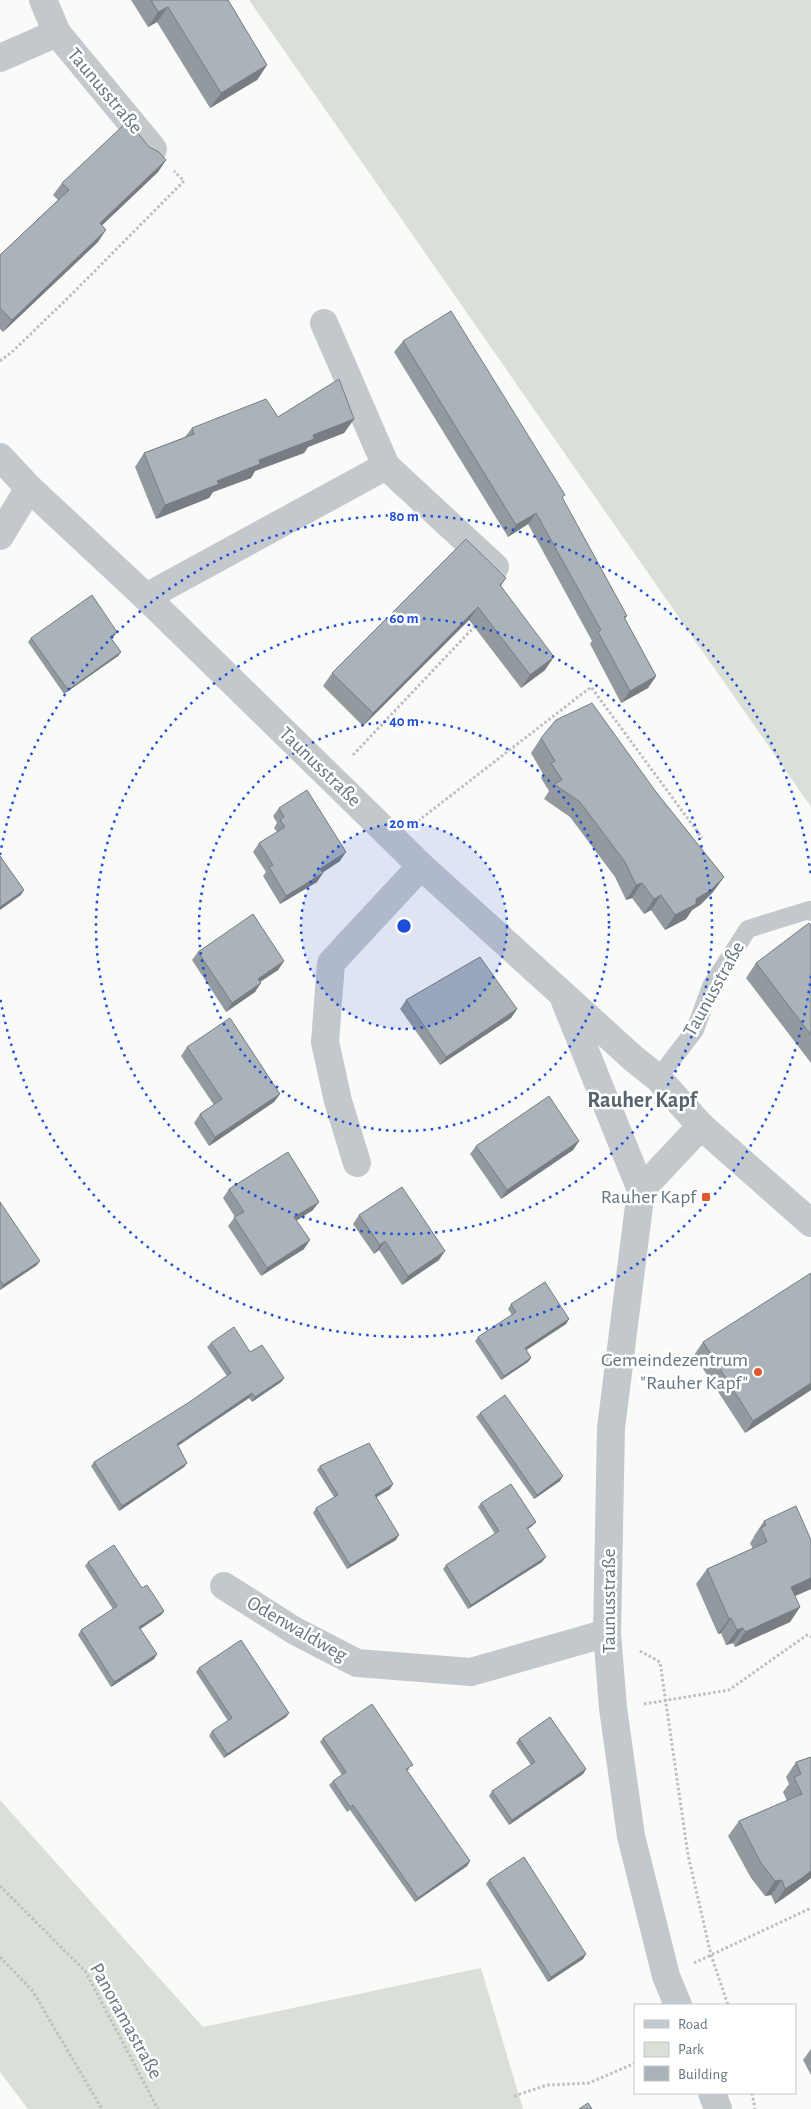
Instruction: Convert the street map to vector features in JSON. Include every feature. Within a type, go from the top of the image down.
[{"type":"street","name":"Taunusstraße","points":[[43,0],[57,33],[153,149]]},
{"type":"street","name":"Taunusstraße","points":[[0,58],[57,33]]},
{"type":"street","points":[[324,322],[386,466],[495,567]]},
{"type":"street","name":"Taunusstraße","points":[[0,457],[29,488],[146,597],[421,866],[658,1078],[701,1126],[811,1223]]},
{"type":"street","points":[[146,597],[386,466]]},
{"type":"street","points":[[0,536],[29,488]]},
{"type":"street","points":[[357,1163],[338,1101],[325,1042],[331,963],[421,866]]},
{"type":"street","name":"Taunusstraße","points":[[563,995],[641,1190],[611,1428],[607,1633],[612,1708],[631,1836],[666,1976],[678,2004]]},
{"type":"street","points":[[641,1190],[701,1126]]},
{"type":"street","name":"Odenwaldweg","points":[[224,1586],[295,1631],[357,1663],[471,1672],[607,1633]]},
{"type":"street","points":[[712,2094],[718,2109]]},
{"type":"lane","name":"Taunusstraße","points":[[658,1078],[695,1030],[712,986],[748,929],[809,910],[811,912]]},
{"type":"path","points":[[0,361],[12,352],[79,288],[184,181],[153,149]]},
{"type":"path","points":[[332,777],[481,620]]},
{"type":"path","points":[[394,839],[591,687],[702,838]]},
{"type":"path","points":[[607,1633],[660,1662],[688,1855],[711,1955],[728,2004]]},
{"type":"path","points":[[612,1708],[730,1690],[806,1634],[811,1637]]},
{"type":"path","name":"Panoramastraße","points":[[0,1886],[84,1971],[158,2109]]},
{"type":"path","points":[[666,1976],[811,1908]]},
{"type":"path","points":[[0,1957],[32,1990],[102,2109]]},
{"type":"path","points":[[514,2096],[546,2085],[590,2084],[634,2063]]},
{"type":"path","points":[[752,2094],[755,2109]]},
{"type":"green space","points":[[249,0],[811,0],[811,807]]},
{"type":"green space","points":[[0,1800],[203,2027],[481,1968],[523,2109],[28,2109],[0,2072]]},
{"type":"building","points":[[151,0],[228,0],[267,65],[221,93],[168,7],[158,12]]},
{"type":"building","points":[[128,121],[149,147],[159,152],[166,160],[100,223],[106,230],[12,320],[0,308],[0,255],[69,190],[62,183]]},
{"type":"building","points":[[451,311],[565,495],[562,497],[627,616],[624,617],[656,676],[630,691],[598,632],[601,630],[536,513],[516,525],[403,341]]},
{"type":"building","points":[[339,379],[354,419],[313,435],[314,439],[259,460],[260,464],[217,481],[219,484],[165,505],[144,453],[194,434],[192,428],[266,399],[278,417]]},
{"type":"building","points":[[466,539],[506,578],[500,585],[554,657],[530,675],[478,607],[373,713],[332,673]]},
{"type":"building","points":[[92,595],[117,632],[110,637],[121,652],[68,690],[31,638]]},
{"type":"building","points":[[592,703],[656,792],[724,877],[711,890],[696,899],[696,904],[675,915],[661,895],[654,899],[642,883],[636,885],[625,862],[580,802],[554,784],[562,780],[551,763],[555,761],[541,738],[556,720]]},
{"type":"building","points":[[307,790],[346,852],[320,869],[323,873],[286,896],[269,867],[273,865],[259,843],[285,827],[280,820],[284,817],[279,808]]},
{"type":"building","points":[[0,856],[24,890],[0,907]]},
{"type":"building","points":[[253,914],[284,961],[258,979],[261,983],[232,1003],[198,952]]},
{"type":"building","points":[[809,923],[811,925],[811,1035],[756,963]]},
{"type":"building","points":[[480,957],[517,1009],[446,1057],[406,1000]]},
{"type":"building","points":[[230,1018],[280,1094],[215,1137],[200,1114],[222,1099],[187,1047]]},
{"type":"building","points":[[549,1096],[579,1141],[507,1190],[476,1146]]},
{"type":"building","points":[[288,1152],[319,1202],[294,1217],[310,1240],[267,1268],[234,1217],[244,1212],[229,1189]]},
{"type":"building","points":[[402,1187],[445,1251],[408,1276],[385,1241],[380,1245],[359,1215]]},
{"type":"building","points":[[0,1202],[40,1261],[3,1285],[0,1280]]},
{"type":"building","name":"Gemeindezentrum \"Rauher Kapf\"","points":[[811,1273],[811,1383],[753,1421],[703,1342]]},
{"type":"building","points":[[545,1282],[569,1319],[525,1348],[531,1358],[504,1376],[478,1337],[516,1312],[511,1304]]},
{"type":"building","points":[[234,1327],[250,1352],[262,1345],[284,1378],[255,1397],[252,1393],[177,1444],[187,1463],[122,1506],[94,1462],[191,1401],[231,1373],[211,1343]]},
{"type":"building","points":[[505,1395],[563,1476],[537,1495],[480,1413]]},
{"type":"building","points":[[369,1443],[393,1484],[375,1495],[399,1535],[350,1565],[316,1508],[338,1495],[320,1466]]},
{"type":"building","points":[[511,1484],[536,1522],[527,1528],[546,1557],[471,1605],[446,1565],[499,1531],[481,1503]]},
{"type":"building","points":[[796,1506],[811,1540],[811,1578],[791,1587],[800,1607],[745,1632],[743,1628],[737,1630],[731,1618],[729,1619],[707,1569],[767,1542],[761,1528],[766,1525],[764,1521]]},
{"type":"building","points":[[114,1545],[142,1588],[147,1585],[164,1611],[139,1627],[157,1654],[114,1682],[81,1630],[117,1606],[88,1562]]},
{"type":"building","points":[[241,1640],[289,1713],[227,1754],[212,1731],[232,1718],[199,1668]]},
{"type":"building","points":[[372,1704],[413,1765],[406,1769],[470,1861],[418,1898],[353,1805],[350,1807],[333,1781],[346,1772],[323,1738]]},
{"type":"building","points":[[550,1717],[586,1769],[512,1820],[492,1791],[535,1762],[519,1739]]},
{"type":"building","points":[[811,1757],[811,1871],[785,1889],[782,1880],[775,1881],[761,1863],[739,1821],[802,1794],[794,1777],[801,1774],[796,1762]]},
{"type":"building","points":[[524,1857],[586,1954],[551,1977],[489,1880]]},
{"type":"building","points":[[588,2103],[592,2109],[579,2109]]},
{"type":"place","name":"Rauher Kapf","points":[[706,1197]]},
{"type":"place","name":"Gemeindezentrum \"Rauher Kapf\"","points":[[758,1372]]},
{"type":"district","name":"Rauher Kapf","points":[[642,1100]]}]
